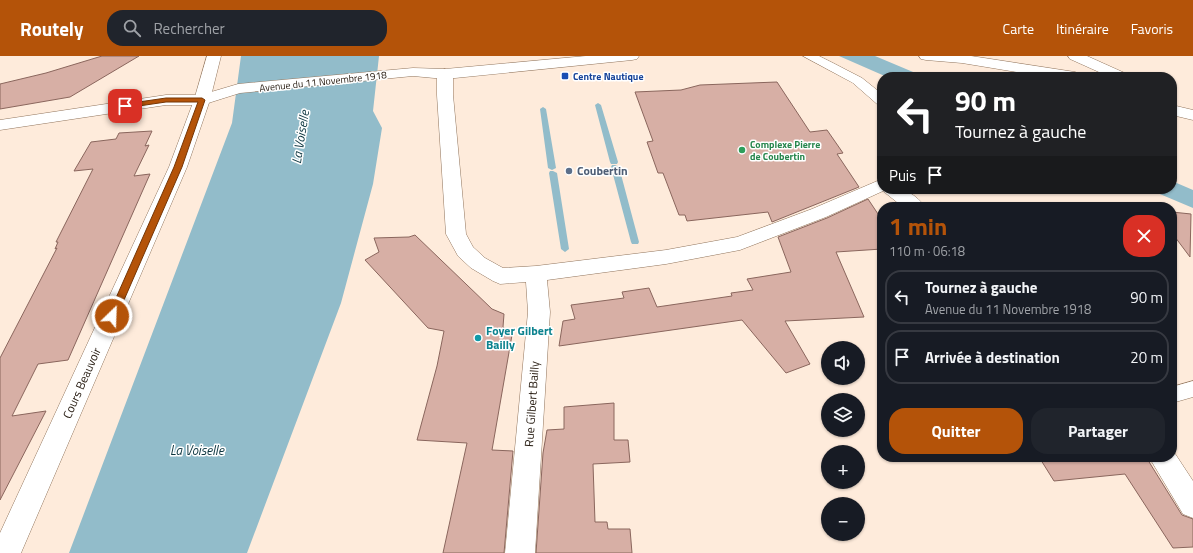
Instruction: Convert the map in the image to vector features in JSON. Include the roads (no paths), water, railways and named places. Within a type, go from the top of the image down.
[{"type":"street","name":"Cours Beauvoir","points":[[6,553],[178,167],[202,100],[214,56]]},
{"type":"street","name":"Avenue du 11 Novembre 1918","points":[[0,125],[166,100],[202,100],[237,96],[414,84],[445,74],[632,56]]},
{"type":"street","points":[[926,56],[1044,72],[1076,56],[1111,72]]},
{"type":"street","points":[[1036,56],[1044,72]]},
{"type":"street","points":[[445,74],[445,94],[456,234],[466,251],[478,263],[500,276],[536,274],[666,257],[740,243],[819,213],[877,187]]},
{"type":"street","name":"Avenue du 11 Novembre 1918","points":[[0,135],[163,110],[202,100]]},
{"type":"street","points":[[1177,111],[1193,115]]},
{"type":"street","points":[[898,194],[908,202]]},
{"type":"street","name":"Rue Gilbert Bailly","points":[[520,553],[539,312],[536,274]]},
{"type":"street","points":[[1165,462],[1193,505]]},
{"type":"lane","points":[[809,56],[856,78],[871,88],[877,95]]},
{"type":"lane","points":[[1177,394],[1193,389]]},
{"type":"water","name":"La Voiselle","points":[[241,56],[379,56],[373,111],[382,128],[373,184],[341,303],[247,553],[69,553],[232,123]]},
{"type":"water","points":[[839,56],[875,56],[913,72],[877,73]]},
{"type":"water","points":[[1177,183],[1193,190],[1193,208],[1160,194],[1177,194]]},
{"type":"waterway","points":[[598,105],[614,162]]},
{"type":"waterway","points":[[543,109],[552,168]]},
{"type":"waterway","points":[[615,167],[635,242]]},
{"type":"waterway","points":[[553,173],[565,249]]},
{"type":"place","name":"Centre Nautique","points":[[565,76]]},
{"type":"place","name":"Complexe Pierre de Coubertin","points":[[742,150]]},
{"type":"place","name":"Coubertin","points":[[569,171]]},
{"type":"place","name":"Foyer Gilbert Bailly","points":[[478,338]]}]
